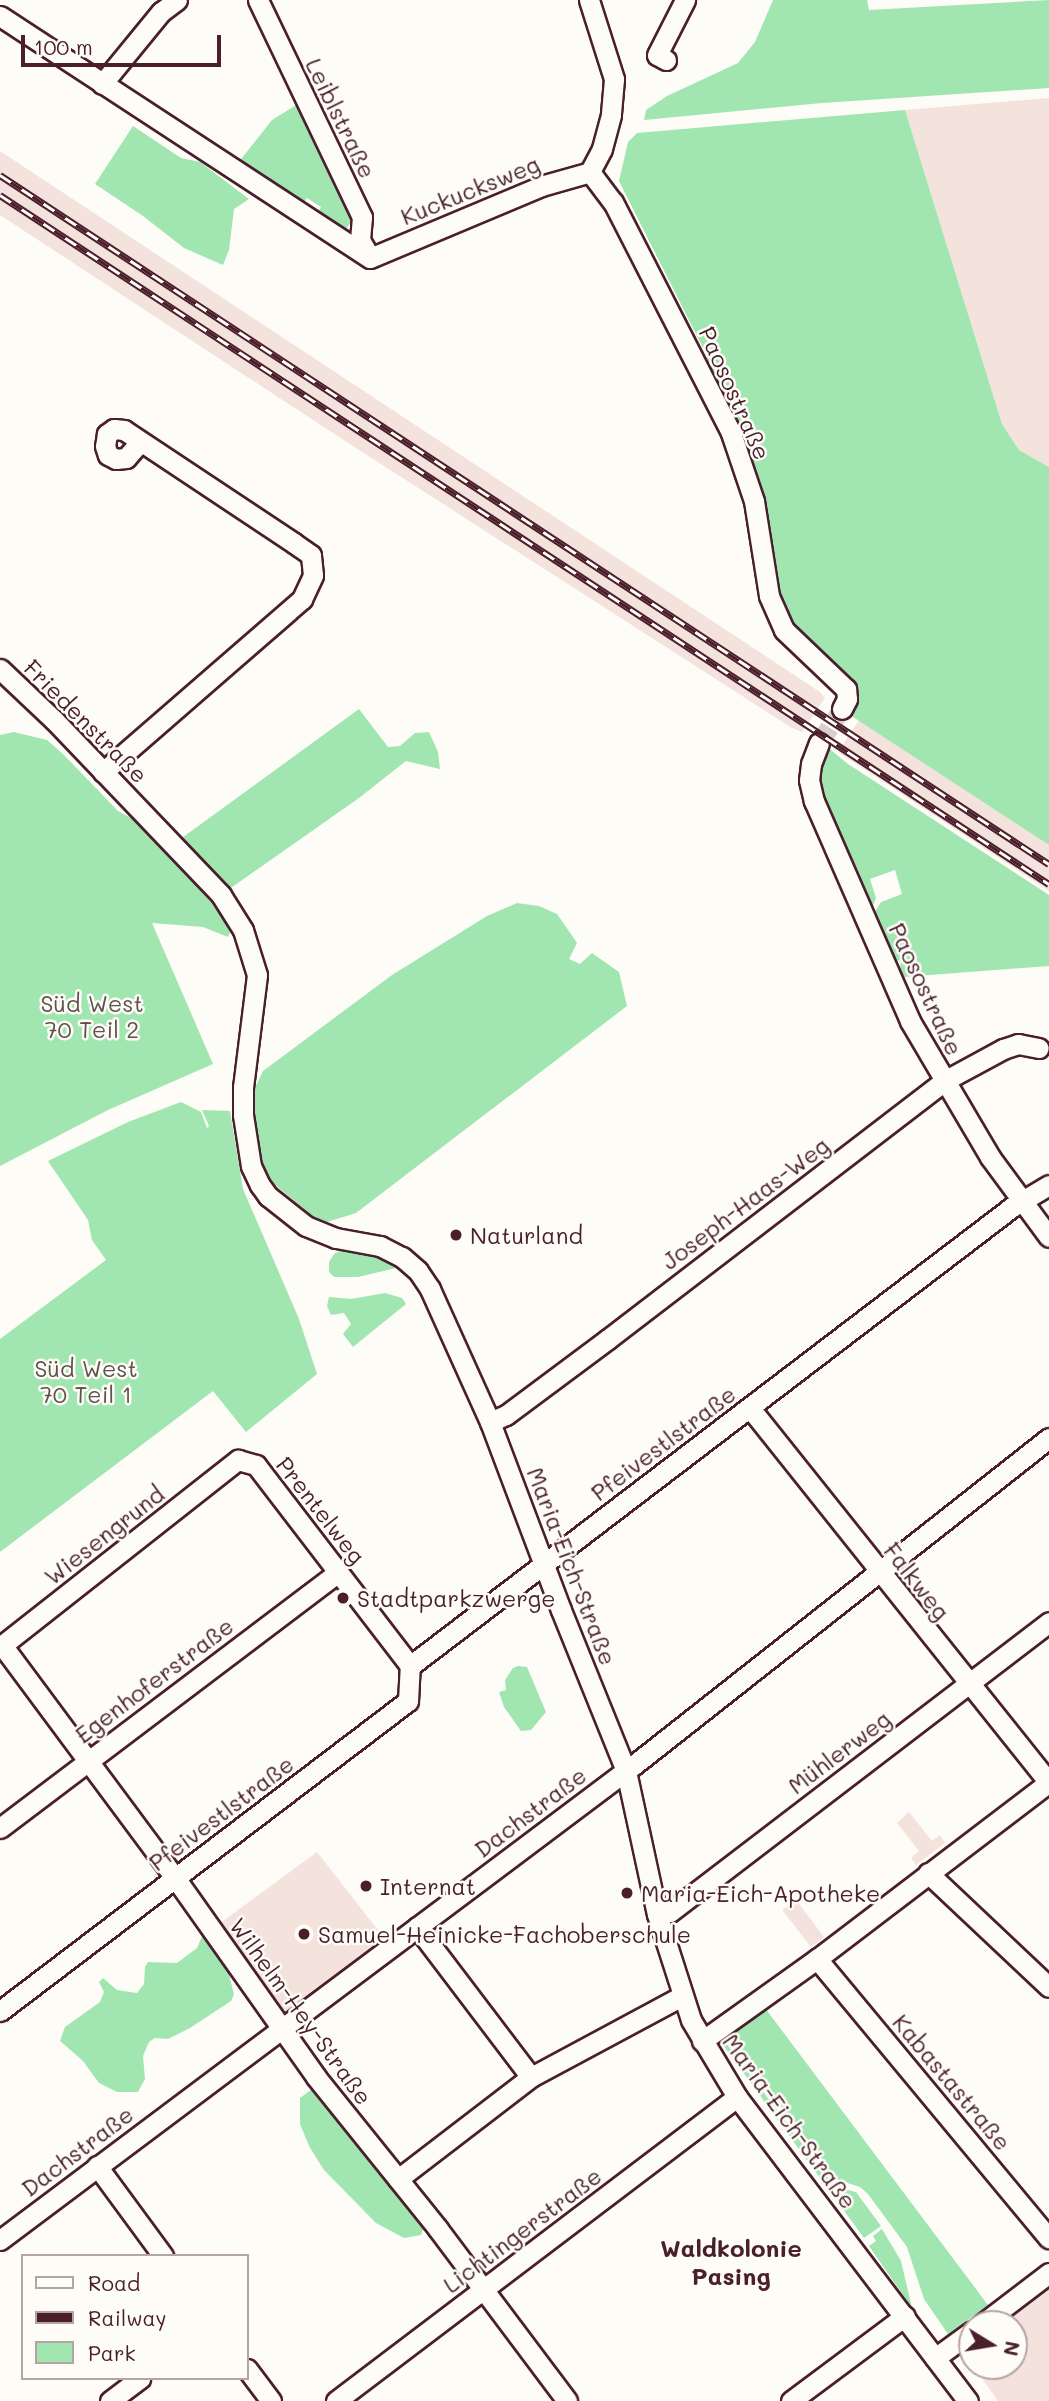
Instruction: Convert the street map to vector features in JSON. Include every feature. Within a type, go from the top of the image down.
[{"type":"street","name":"Leiblstraße","points":[[258,0],[362,217],[360,240],[370,258]]},
{"type":"street","points":[[589,0],[614,79],[611,114],[602,149],[590,172]]},
{"type":"street","points":[[666,60],[657,55],[685,0]]},
{"type":"street","points":[[102,84],[163,4]]},
{"type":"street","points":[[0,16],[370,258]]},
{"type":"street","name":"Kuckucksweg","points":[[370,258],[541,186],[590,172]]},
{"type":"street","name":"Paosostraße","points":[[590,172],[613,202],[731,433],[754,501],[769,596],[784,630],[846,689],[847,699],[842,709]]},
{"type":"street","points":[[103,772],[302,599],[313,575],[311,555],[140,442]]},
{"type":"street","name":"Friedenstraße","points":[[0,669],[138,807]]},
{"type":"street","name":"Paosostraße","points":[[819,743],[811,764],[809,780],[814,801],[910,1021],[944,1081],[1021,1201],[1049,1237]]},
{"type":"street","name":"Maria-Eich-Straße","points":[[138,807],[221,895],[243,930],[253,955],[257,975],[243,1087],[243,1115],[251,1166],[260,1185],[268,1196],[306,1226],[336,1238],[380,1245],[402,1257],[418,1271],[430,1289],[490,1422],[543,1564],[626,1771],[657,1914],[682,1996],[702,2041],[737,2097],[968,2401]]},
{"type":"street","name":"Joseph-Haas-Weg","points":[[490,1422],[506,1415],[608,1339],[944,1081],[1003,1049],[1018,1044],[1039,1048]]},
{"type":"street","name":"Pfeivestlstraße","points":[[0,2011],[408,1701],[410,1666],[1021,1201],[1049,1185]]},
{"type":"street","name":"Falkweg","points":[[750,1408],[1049,1782]]},
{"type":"street","name":"Dachstraße","points":[[0,2240],[626,1771],[1049,1438]]},
{"type":"street","name":"Prentelweg","points":[[238,1460],[256,1465],[410,1666]]},
{"type":"street","name":"Wiesengrund","points":[[1,1646],[238,1460]]},
{"type":"street","name":"Egenhoferstraße","points":[[0,1828],[338,1572]]},
{"type":"street","name":"Mühlerweg","points":[[657,1914],[670,1912],[1049,1622]]},
{"type":"street","name":"Wilhelm-Hey-Straße","points":[[1,1646],[176,1879],[282,2029],[484,2290],[566,2401]]},
{"type":"street","points":[[702,2041],[817,1959],[1049,1782]]},
{"type":"street","points":[[928,1873],[1049,1987]]},
{"type":"street","points":[[417,1927],[531,2077]]},
{"type":"street","name":"Kabastastraße","points":[[817,1959],[1049,2238]]},
{"type":"street","points":[[398,2179],[531,2077],[682,1996]]},
{"type":"street","name":"Lichtingerstraße","points":[[336,2401],[737,2097]]},
{"type":"street","points":[[97,2166],[162,2254]]},
{"type":"street","points":[[1000,2310],[1049,2273]]},
{"type":"street","points":[[792,2401],[905,2316]]},
{"type":"street","points":[[935,2358],[958,2341]]},
{"type":"street","points":[[248,2370],[271,2401]]},
{"type":"street","points":[[110,2401],[137,2380]]},
{"type":"shaded area","points":[[1049,98],[1049,467],[1019,450],[1002,424],[905,110]]},
{"type":"shaded area","points":[[0,151],[820,692],[825,698],[802,732],[342,439],[0,215]]},
{"type":"shaded area","points":[[859,720],[1049,845],[1049,891],[838,752]]},
{"type":"shaded area","points":[[909,1812],[932,1841],[940,1835],[945,1843],[916,1865],[911,1858],[919,1851],[897,1823]]},
{"type":"shaded area","name":"Samuel-Heinicke-Fachoberschule","points":[[317,1852],[385,1939],[286,2011],[280,2009],[219,1924]]},
{"type":"shaded area","points":[[797,1901],[824,1937],[811,1947],[782,1910]]},
{"type":"shaded area","points":[[1049,2289],[1049,2401],[998,2401],[983,2380],[1028,2380],[1028,2310],[1021,2310]]},
{"type":"green space","points":[[773,0],[867,0],[869,10],[1049,0],[1049,88],[822,103],[644,120],[646,110],[667,96],[738,63],[755,42]]},
{"type":"green space","points":[[296,105],[349,210],[351,222],[346,229],[336,228],[316,216],[321,207],[307,198],[302,206],[238,163],[272,120]]},
{"type":"green space","points":[[905,110],[1002,424],[1019,450],[1049,467],[1049,845],[850,715],[856,697],[846,674],[807,644],[785,620],[709,374],[707,356],[619,181],[628,142],[637,133]]},
{"type":"green space","points":[[133,126],[181,158],[200,162],[249,199],[234,209],[229,250],[223,265],[184,248],[95,184]]},
{"type":"green space","points":[[359,709],[388,747],[400,746],[415,733],[429,732],[438,752],[440,769],[406,761],[359,798],[228,890],[179,840]]},
{"type":"green space","name":"Süd West 70 Teil 2","points":[[14,732],[47,740],[64,755],[118,811],[133,819],[158,843],[225,918],[231,930],[228,937],[203,927],[152,923],[213,1064],[108,1110],[0,1166],[0,735]]},
{"type":"green space","points":[[826,746],[848,764],[1049,895],[1049,966],[904,977],[900,968],[901,961],[895,960],[873,915],[881,902],[902,894],[895,870],[870,879],[876,898],[871,911],[820,799],[816,780]]},
{"type":"green space","points":[[517,903],[539,906],[557,914],[577,943],[569,959],[580,964],[592,953],[619,972],[627,1006],[356,1213],[327,1222],[314,1217],[274,1184],[256,1158],[254,1090],[263,1071],[392,975],[487,916]]},
{"type":"green space","name":"Süd West 70 Teil 1","points":[[181,1102],[201,1112],[207,1128],[209,1126],[202,1110],[230,1111],[243,1189],[299,1319],[317,1374],[246,1432],[213,1391],[0,1552],[0,1339],[106,1260],[92,1240],[88,1220],[48,1161],[128,1122]]},
{"type":"green space","points":[[346,1248],[372,1251],[397,1265],[396,1268],[358,1277],[334,1277],[329,1272],[329,1262],[334,1254]]},
{"type":"green space","points":[[385,1293],[402,1298],[406,1304],[353,1347],[343,1334],[351,1324],[344,1313],[331,1315],[327,1306],[329,1297],[351,1299]]},
{"type":"green space","points":[[527,1667],[546,1712],[531,1730],[521,1731],[504,1707],[499,1692],[506,1690],[505,1680],[513,1668]]},
{"type":"green space","points":[[203,1934],[210,1937],[227,1967],[234,1994],[231,2001],[168,2039],[155,2038],[149,2042],[143,2056],[145,2079],[138,2092],[117,2092],[99,2083],[83,2061],[60,2041],[65,2027],[100,2002],[104,1992],[99,1982],[103,1978],[117,1990],[137,1993],[144,1984],[148,1962],[177,1963],[197,1948]]},
{"type":"green space","points":[[765,2008],[988,2305],[981,2310],[958,2310],[958,2327],[948,2334],[924,2299],[907,2247],[868,2194],[860,2187],[835,2179],[729,2037]]},
{"type":"green space","points":[[727,2044],[835,2187],[856,2192],[881,2226],[864,2238],[723,2045]]},
{"type":"green space","points":[[312,2089],[317,2091],[424,2227],[421,2235],[404,2238],[376,2223],[324,2170],[309,2146],[300,2124],[300,2098]]},
{"type":"green space","points":[[882,2229],[901,2261],[912,2308],[869,2246],[876,2241],[873,2236]]},
{"type":"tunnel","points":[[819,743],[842,709]]},
{"type":"railway","points":[[0,175],[1049,864]]},
{"type":"railway","points":[[0,195],[1049,884]]},
{"type":"place","name":"Naturland","points":[[456,1235]]},
{"type":"place","name":"Stadtparkzwerge","points":[[343,1598]]},
{"type":"place","name":"Internat","points":[[366,1886]]},
{"type":"place","name":"Maria-Eich-Apotheke","points":[[627,1893]]},
{"type":"place","name":"Samuel-Heinicke-Fachoberschule","points":[[304,1934]]},
{"type":"district","name":"Waldkolonie Pasing","points":[[731,2262]]}]
